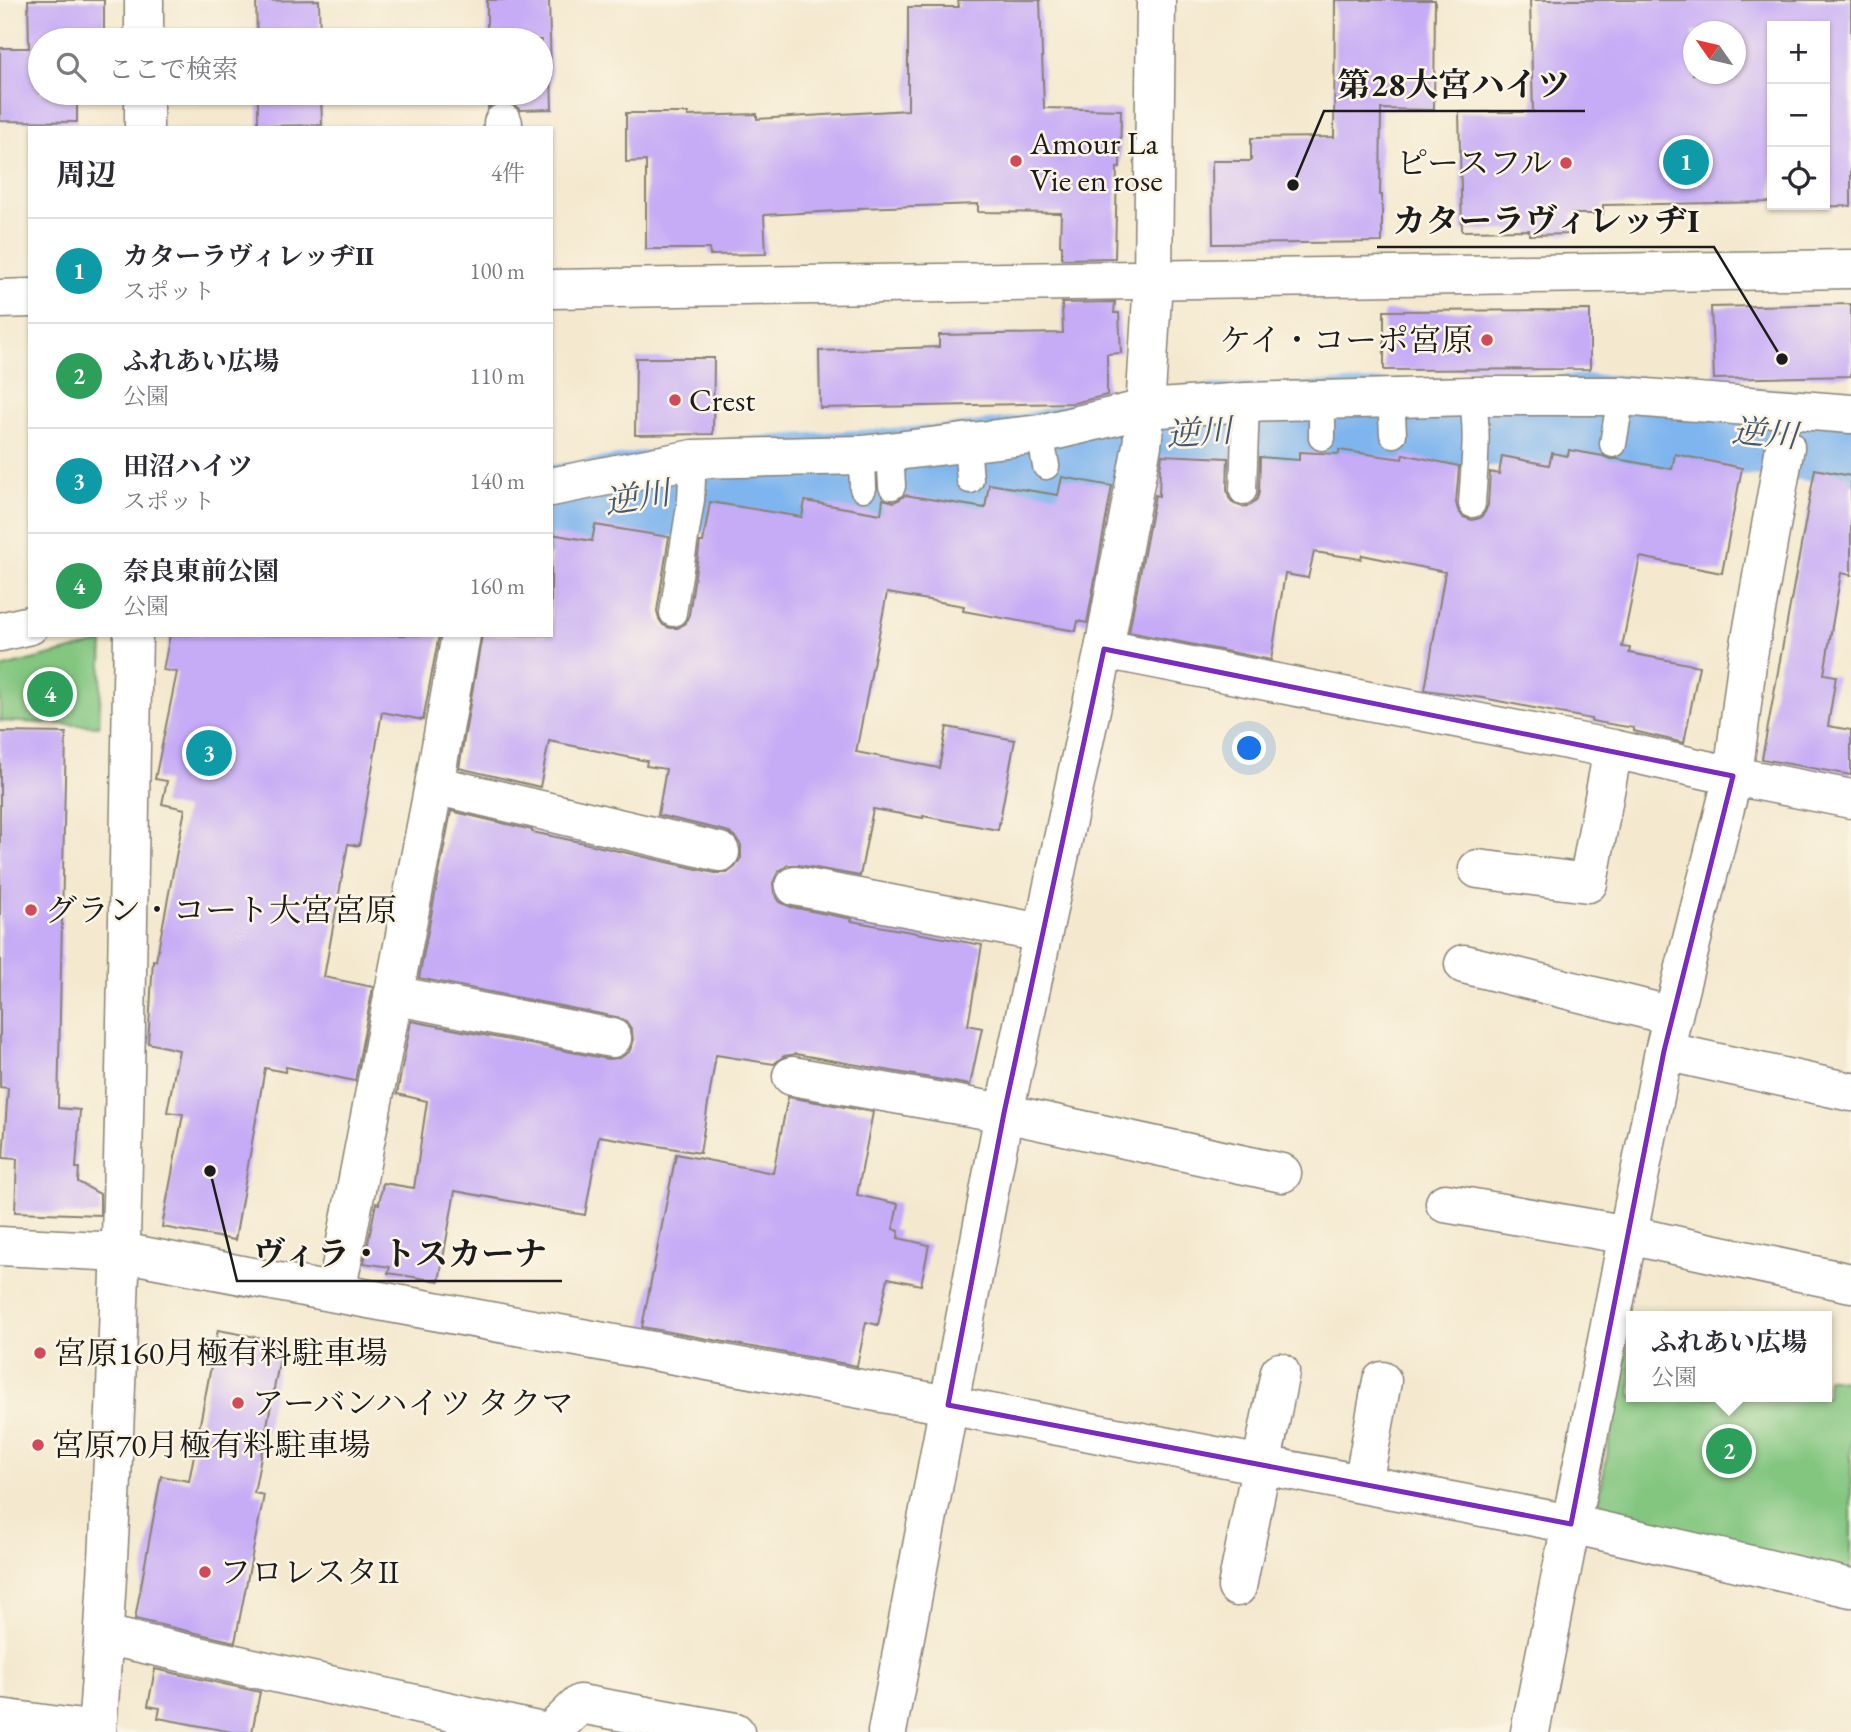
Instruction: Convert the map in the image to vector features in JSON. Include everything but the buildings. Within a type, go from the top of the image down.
[{"type":"street","points":[[144,0],[144,28]]},
{"type":"street","points":[[887,1732],[1004,1113],[1104,649],[1144,427],[1153,280],[1156,0]]},
{"type":"street","points":[[144,105],[144,126]]},
{"type":"street","points":[[553,289],[1851,269]]},
{"type":"street","points":[[0,299],[28,298]]},
{"type":"street","points":[[553,487],[968,460],[1144,427],[1246,420],[1474,413],[1617,420],[1851,414]]},
{"type":"street","points":[[1530,1732],[1669,1034],[1732,776],[1748,656],[1786,447]]},
{"type":"street","points":[[0,632],[28,625]]},
{"type":"street","points":[[0,1718],[97,1732],[104,1635],[121,1252],[133,637]]},
{"type":"street","points":[[336,1293],[461,637]]},
{"type":"street","points":[[1104,649],[1613,749],[1851,799]]},
{"type":"street","points":[[1478,869],[1588,883],[1613,749]]},
{"type":"street","points":[[434,785],[720,852]]},
{"type":"street","points":[[795,886],[1042,933]]},
{"type":"street","points":[[1464,964],[1851,1092]]},
{"type":"street","points":[[393,995],[612,1038]]},
{"type":"street","points":[[792,1076],[1004,1113],[1282,1173]]},
{"type":"street","points":[[1445,1203],[1628,1235],[1851,1283]]},
{"type":"street","points":[[0,1246],[121,1252],[1571,1524],[1851,1588]]},
{"type":"street","points":[[1237,1587],[1280,1372]]},
{"type":"street","points":[[1363,1484],[1382,1381]]},
{"type":"street","points":[[104,1635],[542,1732]]},
{"type":"street","points":[[551,1732],[580,1704],[736,1732]]},
{"type":"lane","points":[[1472,504],[1474,413]]},
{"type":"lane","points":[[1243,491],[1246,420]]},
{"type":"lane","points":[[673,613],[692,479]]},
{"type":"highlighted area","points":[[1104,649],[1733,776],[1664,1051],[1571,1524],[948,1405],[1004,1113]]},
{"type":"green space","points":[[103,642],[99,726],[0,721],[0,668]]},
{"type":"green space","points":[[1626,1353],[1626,1402],[1832,1402],[1832,1379],[1851,1382],[1851,1573],[1595,1520]]},
{"type":"waterway","name":"逆川","points":[[553,510],[736,482],[952,469],[1018,461],[1176,430],[1587,419],[1639,421],[1851,440]]},
{"type":"place","name":"Amour La Vie en rose","points":[[1016,161]]},
{"type":"place","name":"カターラヴィレッヂⅡ","points":[[1686,162]]},
{"type":"place","name":"ピースフル","points":[[1566,163]]},
{"type":"place","name":"第28大宮ハイツ","points":[[1293,185]]},
{"type":"place","name":"ケイ・コーポ宮原","points":[[1487,340]]},
{"type":"place","name":"カターラヴィレッヂⅠ","points":[[1782,359]]},
{"type":"place","name":"Crest","points":[[675,400]]},
{"type":"place","name":"奈良東前公園","points":[[50,694]]},
{"type":"place","name":"田沼ハイツ","points":[[209,753]]},
{"type":"place","name":"グラン・コート大宮宮原","points":[[31,910]]},
{"type":"place","name":"ヴィラ・トスカーナ","points":[[210,1171]]},
{"type":"place","name":"宮原160月極有料駐車場","points":[[40,1353]]},
{"type":"place","name":"アーバンハイツ タクマ","points":[[238,1403]]},
{"type":"place","name":"宮原70月極有料駐車場","points":[[38,1445]]},
{"type":"place","name":"ふれあい広場","points":[[1729,1451]]},
{"type":"place","name":"フロレスタⅡ","points":[[205,1572]]}]
